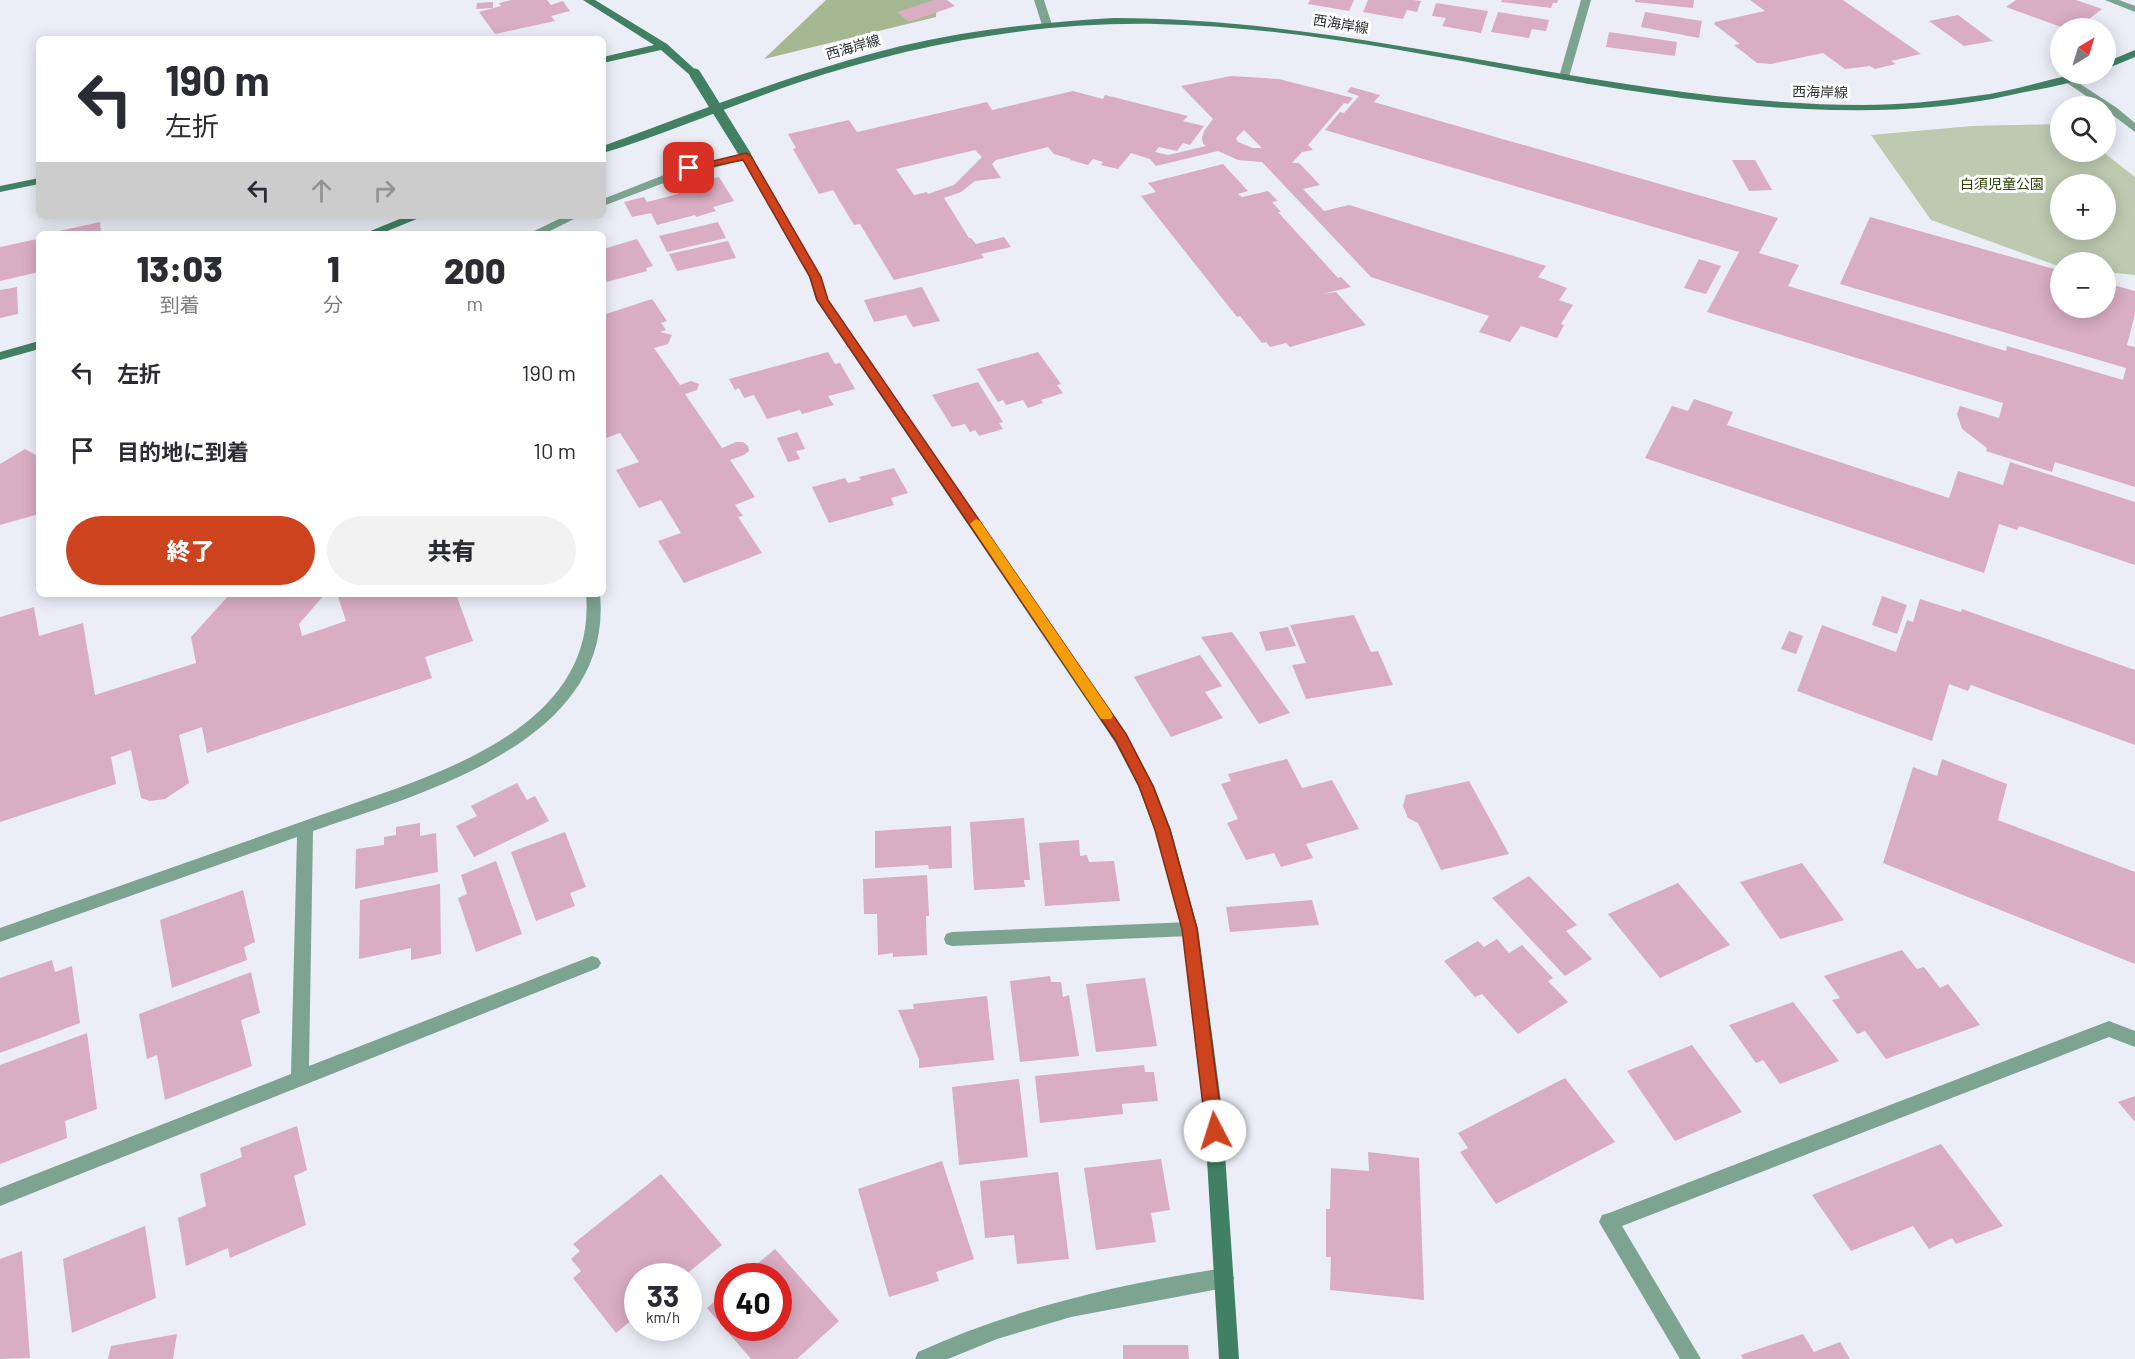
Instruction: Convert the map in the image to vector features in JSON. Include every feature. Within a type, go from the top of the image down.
[{"type":"street","points":[[588,0],[663,46],[695,74],[746,156],[815,277],[822,300],[1121,738],[1146,786],[1162,830],[1190,929],[1213,1110],[1229,1359]]},
{"type":"street","points":[[1039,0],[1047,25]]},
{"type":"street","points":[[1564,76],[1586,0]]},
{"type":"street","points":[[2110,0],[2135,9]]},
{"type":"street","name":"西海岸線","points":[[606,149],[862,59],[957,37],[1047,25],[1155,21],[1262,27],[1736,102],[1849,108],[1909,106],[1988,97],[2050,83]]},
{"type":"street","points":[[606,59],[663,46]]},
{"type":"street","points":[[2116,62],[2135,53]]},
{"type":"street","points":[[2075,84],[2114,110],[2135,129]]},
{"type":"street","points":[[606,202],[646,183],[689,168],[746,156]]},
{"type":"street","points":[[0,189],[36,182]]},
{"type":"street","points":[[377,231],[410,219]]},
{"type":"street","points":[[541,231],[567,219]]},
{"type":"street","points":[[0,356],[36,346]]},
{"type":"street","points":[[0,935],[305,827],[478,761],[516,739],[540,718],[577,672],[588,649],[594,626],[593,597]]},
{"type":"street","points":[[300,1077],[305,827]]},
{"type":"street","points":[[952,939],[1190,929]]},
{"type":"street","points":[[0,1197],[592,963]]},
{"type":"street","points":[[1691,1359],[1609,1222],[2109,1029],[2135,1039]]},
{"type":"street","points":[[924,1359],[966,1339],[1057,1309],[1148,1290],[1224,1278]]},
{"type":"green space","points":[[826,0],[937,0],[936,17],[764,59]]},
{"type":"green space","name":"白須児童公園","points":[[2050,124],[2050,162],[2116,162],[2135,177],[2135,275],[2116,273],[2116,252],[2050,252],[2050,263],[1931,220],[1871,135],[1972,126]]},
{"type":"building","points":[[511,0],[547,0],[551,5],[563,1],[570,11],[551,16],[555,21],[495,34],[479,12],[501,6],[499,3]]},
{"type":"building","points":[[934,0],[947,0],[955,6],[909,22],[897,12]]},
{"type":"building","points":[[1310,0],[1354,0],[1349,11],[1308,4]]},
{"type":"building","points":[[1368,0],[1421,1],[1417,12],[1407,10],[1403,19],[1363,12]]},
{"type":"building","points":[[1502,0],[1558,0],[1551,8],[1501,2]]},
{"type":"building","points":[[1635,0],[1694,0],[1693,8],[1635,2]]},
{"type":"building","points":[[1750,0],[1843,0],[1921,54],[1891,61],[1896,64],[1875,69],[1870,66],[1845,69],[1823,53],[1771,64],[1757,63],[1734,45],[1740,44],[1714,24],[1765,11]]},
{"type":"building","points":[[2016,0],[2076,0],[2102,9],[2090,18],[2050,18],[2050,23],[2006,7]]},
{"type":"building","points":[[493,2],[493,8],[476,9],[477,3]]},
{"type":"building","points":[[1436,3],[1488,11],[1481,33],[1442,26],[1446,18],[1432,16]]},
{"type":"building","points":[[1498,12],[1549,20],[1546,31],[1532,29],[1529,38],[1491,32]]},
{"type":"building","points":[[1645,12],[1702,21],[1699,38],[1641,27]]},
{"type":"building","points":[[1958,15],[1993,41],[1964,46],[1929,21]]},
{"type":"building","points":[[1609,32],[1677,42],[1675,56],[1606,47]]},
{"type":"building","points":[[1231,76],[1279,79],[1353,98],[1348,104],[1344,103],[1308,145],[1313,150],[1302,152],[1292,163],[1299,163],[1320,185],[1303,189],[1324,211],[1349,205],[1546,266],[1538,277],[1567,288],[1559,300],[1573,305],[1561,324],[1564,325],[1557,338],[1521,326],[1510,342],[1479,332],[1489,316],[1371,277],[1262,162],[1238,160],[1218,151],[1156,166],[1150,159],[1131,153],[1118,169],[1101,165],[1103,162],[1093,159],[1088,165],[1070,160],[1054,154],[1048,147],[996,160],[992,164],[1001,178],[975,181],[961,192],[944,198],[969,238],[976,244],[1004,237],[1011,247],[981,254],[984,258],[894,280],[860,224],[854,225],[833,190],[819,194],[793,149],[796,148],[788,134],[849,120],[857,132],[987,102],[992,110],[1073,91],[1103,99],[1105,95],[1188,116],[1183,121],[1204,126],[1190,145],[1183,143],[1177,151],[1159,147],[1155,152],[1168,155],[1206,146],[1202,138],[1213,119],[1181,86]],"holes":[[[1244,130],[1262,148],[1253,148],[1238,142],[1236,138]],[[975,150],[982,157],[954,185],[928,194],[927,192],[914,195],[896,169]]]},
{"type":"building","points":[[1351,87],[1380,95],[1374,102],[1778,218],[1759,253],[1799,265],[1788,286],[2006,351],[2007,346],[2123,380],[2126,368],[1840,284],[1870,217],[2050,268],[2050,318],[2116,318],[2116,286],[2135,291],[2135,314],[2127,345],[2135,347],[2135,487],[2055,462],[2052,472],[1986,451],[1987,448],[1962,429],[1957,414],[1960,406],[1999,418],[2003,403],[1707,312],[1739,252],[1325,130],[1340,112],[1344,113],[1359,96],[1347,92]]},
{"type":"building","points":[[1732,160],[1755,160],[1772,190],[1749,191]]},
{"type":"building","points":[[1223,164],[1248,191],[1238,194],[1242,197],[1268,191],[1278,201],[1272,202],[1281,212],[1278,212],[1338,278],[1341,277],[1351,287],[1322,294],[1336,292],[1366,325],[1290,347],[1286,343],[1270,347],[1266,342],[1262,343],[1240,316],[1237,317],[1141,196],[1156,192],[1148,183]]},
{"type":"building","points":[[719,177],[734,201],[713,207],[716,211],[696,217],[695,215],[657,225],[651,213],[632,217],[624,202],[644,197],[647,202],[678,194],[675,188]]},
{"type":"building","points":[[100,222],[101,231],[59,231]]},
{"type":"building","points":[[718,222],[726,238],[667,252],[659,236]]},
{"type":"building","points":[[36,239],[36,273],[0,281],[0,247]]},
{"type":"building","points":[[637,239],[653,266],[646,268],[647,271],[606,282],[606,248]]},
{"type":"building","points":[[728,241],[736,258],[677,271],[669,254]]},
{"type":"building","points":[[1699,259],[1721,266],[1706,294],[1684,288]]},
{"type":"building","points":[[17,287],[18,314],[0,318],[0,290]]},
{"type":"building","points":[[922,287],[940,321],[913,327],[906,315],[874,322],[864,300]]},
{"type":"building","points":[[652,299],[667,321],[661,323],[666,330],[660,332],[672,335],[668,344],[654,348],[680,385],[691,381],[699,384],[697,390],[685,394],[722,448],[736,442],[743,442],[748,446],[749,451],[744,455],[730,460],[755,497],[735,505],[743,516],[738,517],[762,553],[684,583],[658,541],[681,533],[661,500],[639,508],[616,470],[639,462],[620,433],[606,438],[606,314]]},
{"type":"building","points":[[828,352],[835,364],[840,363],[855,389],[828,396],[834,405],[802,414],[800,410],[767,419],[754,395],[744,398],[739,388],[735,390],[729,379]]},
{"type":"building","points":[[1038,352],[1061,384],[1057,385],[1063,393],[1041,400],[1043,403],[1028,408],[1023,400],[1006,405],[1003,400],[998,402],[977,369]]},
{"type":"building","points":[[978,382],[1003,422],[999,423],[1003,429],[979,436],[975,430],[970,432],[965,424],[952,427],[932,395]]},
{"type":"building","points":[[1694,399],[1733,412],[1727,425],[1949,498],[1958,471],[2003,485],[2010,462],[2135,502],[2135,565],[2019,526],[2017,530],[1999,524],[1984,573],[1645,458],[1672,406],[1688,411]]},
{"type":"building","points":[[797,432],[805,449],[796,451],[800,459],[788,462],[777,438]]},
{"type":"building","points":[[25,449],[36,455],[36,515],[0,525],[0,464]]},
{"type":"building","points":[[894,468],[908,493],[891,498],[894,505],[829,523],[812,487],[845,478],[848,483],[861,480],[859,477]]},
{"type":"building","points":[[1882,596],[1907,605],[1897,634],[1872,625]]},
{"type":"building","points":[[227,597],[322,597],[299,624],[302,636],[346,621],[338,597],[457,597],[473,641],[425,657],[432,678],[207,753],[202,727],[179,735],[189,783],[165,799],[150,801],[141,798],[131,750],[111,757],[116,784],[0,822],[0,617],[34,607],[39,636],[83,623],[95,695],[196,663],[191,637]]},
{"type":"building","points":[[1920,599],[1961,612],[1962,609],[2135,670],[2135,745],[1971,685],[1968,691],[1949,684],[1932,741],[1797,691],[1822,625],[1896,652],[1907,620],[1913,622]]},
{"type":"building","points":[[1354,615],[1371,652],[1378,651],[1393,685],[1306,699],[1292,665],[1306,663],[1290,625]]},
{"type":"building","points":[[1288,627],[1296,646],[1266,651],[1259,632]]},
{"type":"building","points":[[1789,631],[1803,636],[1796,654],[1781,649]]},
{"type":"building","points":[[1232,632],[1290,713],[1259,724],[1201,637]]},
{"type":"building","points":[[1200,655],[1222,686],[1205,692],[1223,718],[1171,737],[1134,677]]},
{"type":"building","points":[[1287,759],[1302,788],[1332,780],[1359,829],[1306,844],[1313,858],[1281,867],[1274,853],[1246,860],[1227,823],[1238,819],[1221,784],[1231,781],[1228,774]]},
{"type":"building","points":[[1942,759],[2007,784],[1998,820],[2135,872],[2135,964],[1883,863],[1913,767],[1937,776]]},
{"type":"building","points":[[1469,781],[1509,854],[1441,870],[1418,823],[1408,818],[1403,806],[1406,795]]},
{"type":"building","points":[[517,783],[527,800],[535,796],[549,821],[474,857],[456,826],[477,816],[471,806]]},
{"type":"building","points":[[1024,818],[1030,880],[1024,880],[1025,887],[974,890],[970,822]]},
{"type":"building","points":[[420,823],[420,836],[436,833],[438,872],[355,889],[356,849],[384,845],[384,837],[396,835],[396,827]]},
{"type":"building","points":[[951,826],[952,868],[929,869],[928,865],[875,868],[875,831]]},
{"type":"building","points":[[565,832],[586,887],[570,893],[575,906],[536,921],[511,852]]},
{"type":"building","points":[[1079,840],[1080,856],[1087,855],[1089,862],[1114,861],[1120,901],[1045,906],[1039,843]]},
{"type":"building","points":[[496,861],[522,934],[476,952],[458,898],[467,894],[461,875]]},
{"type":"building","points":[[1802,863],[1844,920],[1780,939],[1740,882]]},
{"type":"building","points":[[927,875],[929,916],[926,916],[927,955],[893,957],[893,953],[878,955],[877,914],[864,914],[863,879]]},
{"type":"building","points":[[1529,876],[1577,925],[1566,931],[1592,959],[1565,976],[1492,898]]},
{"type":"building","points":[[1678,883],[1730,945],[1660,978],[1608,914]]},
{"type":"building","points":[[440,884],[441,954],[411,960],[411,948],[359,959],[360,900]]},
{"type":"building","points":[[243,890],[255,942],[244,947],[247,960],[172,988],[160,920]]},
{"type":"building","points":[[1312,900],[1319,925],[1230,932],[1226,907]]},
{"type":"building","points":[[1497,939],[1509,953],[1522,945],[1553,978],[1548,981],[1568,1002],[1518,1034],[1482,994],[1475,997],[1444,961],[1478,941],[1484,947]]},
{"type":"building","points":[[1902,950],[1917,969],[1924,967],[1940,988],[1948,984],[1980,1025],[1886,1059],[1865,1031],[1857,1034],[1832,1000],[1840,998],[1824,976]]},
{"type":"building","points":[[52,960],[55,972],[72,966],[80,1023],[0,1053],[0,978]]},
{"type":"building","points":[[251,972],[260,1013],[241,1020],[252,1066],[165,1100],[157,1055],[147,1059],[139,1014]]},
{"type":"building","points":[[1050,976],[1051,982],[1061,982],[1063,997],[1069,995],[1079,1056],[1020,1062],[1010,981]]},
{"type":"building","points":[[1145,978],[1157,1046],[1096,1052],[1086,984]]},
{"type":"building","points":[[987,996],[994,1060],[919,1068],[919,1059],[898,1010],[914,1009],[913,1004]]},
{"type":"building","points":[[1793,1002],[1839,1061],[1780,1084],[1763,1060],[1756,1063],[1729,1025]]},
{"type":"building","points":[[87,1033],[97,1109],[65,1121],[67,1138],[0,1164],[0,1065]]},
{"type":"building","points":[[1692,1045],[1742,1112],[1675,1141],[1627,1071]]},
{"type":"building","points":[[1144,1065],[1145,1072],[1154,1072],[1158,1101],[1122,1104],[1123,1114],[1040,1123],[1035,1076]]},
{"type":"building","points":[[1565,1078],[1615,1142],[1496,1204],[1460,1152],[1468,1148],[1458,1133]]},
{"type":"building","points":[[1019,1079],[1028,1157],[959,1165],[952,1087]]},
{"type":"building","points":[[2135,1096],[2135,1122],[2118,1102]]},
{"type":"building","points":[[297,1126],[307,1170],[294,1176],[306,1225],[230,1258],[228,1248],[186,1266],[178,1218],[206,1206],[200,1174],[242,1157],[240,1148]]},
{"type":"building","points":[[1941,1144],[2003,1226],[1956,1244],[1952,1238],[1929,1249],[1913,1226],[1851,1251],[1812,1195]]},
{"type":"building","points":[[1368,1152],[1419,1158],[1424,1300],[1330,1290],[1331,1257],[1326,1257],[1326,1209],[1330,1209],[1331,1168],[1369,1171]]},
{"type":"building","points":[[1161,1159],[1170,1210],[1151,1213],[1156,1242],[1096,1250],[1084,1168]]},
{"type":"building","points":[[942,1161],[974,1259],[936,1272],[939,1281],[889,1297],[858,1189]]},
{"type":"building","points":[[1058,1172],[1069,1259],[1017,1264],[1014,1235],[985,1238],[980,1181]]},
{"type":"building","points":[[661,1174],[722,1245],[700,1263],[624,1263],[624,1326],[616,1333],[573,1278],[581,1271],[571,1259],[580,1251],[573,1244]]},
{"type":"building","points":[[145,1226],[156,1298],[72,1333],[63,1259]]},
{"type":"building","points":[[775,1249],[787,1263],[758,1263]]},
{"type":"building","points":[[22,1251],[30,1358],[0,1359],[0,1259]]},
{"type":"building","points":[[792,1268],[839,1321],[797,1359],[751,1359],[735,1341],[792,1341]]},
{"type":"building","points":[[714,1302],[714,1316],[707,1308]]},
{"type":"building","points":[[177,1334],[173,1359],[108,1359],[111,1346]]},
{"type":"building","points":[[1803,1334],[1814,1352],[1840,1342],[1850,1359],[1743,1359],[1741,1355]]},
{"type":"building","points":[[1123,1345],[1188,1345],[1189,1359],[1123,1359]]},
{"type":"slow traffic","points":[[976,524],[1106,716]]},
{"type":"route","points":[[689,168],[746,156],[815,277],[822,300],[944,475],[1121,738],[1146,786],[1162,830],[1190,929],[1215,1131]]}]
